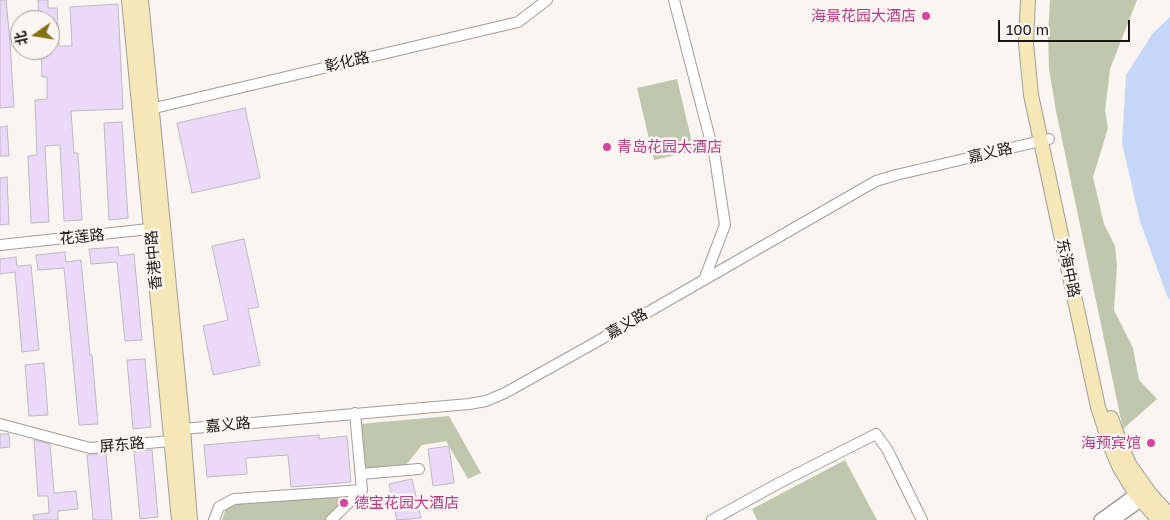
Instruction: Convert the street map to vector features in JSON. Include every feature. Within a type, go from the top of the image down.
[{"type":"main road","name":"香港中路","points":[[128,0],[146,110]]},
{"type":"main road","name":"香港中路","points":[[141,0],[146,110],[157,228],[171,441],[179,520]]},
{"type":"main road","name":"东海中路","points":[[1028,0],[1026,43],[1028,71],[1098,407],[1116,460],[1143,494],[1159,520]]},
{"type":"main road","name":"东海中路","points":[[1037,0],[1037,70],[1044,141]]},
{"type":"main road","name":"香港中路","points":[[157,228],[183,429],[190,520]]},
{"type":"main road","name":"东海中路","points":[[1143,494],[1170,516]]},
{"type":"street","name":"彰化路","points":[[146,110],[518,22],[547,0]]},
{"type":"street","points":[[674,0],[715,158],[725,225],[704,280]]},
{"type":"street","name":"嘉义路","points":[[183,429],[469,404],[493,398],[876,182],[896,175],[1044,141]]},
{"type":"street","name":"花莲路","points":[[0,245],[157,228]]},
{"type":"street","points":[[331,520],[362,490],[354,413]]},
{"type":"street","name":"屏东路","points":[[0,424],[90,448],[171,441]]},
{"type":"street","points":[[171,441],[183,429]]},
{"type":"street","points":[[712,520],[779,483],[876,434],[888,449],[922,520]]},
{"type":"street","points":[[361,474],[419,469]]},
{"type":"street","points":[[214,520],[219,507],[234,499],[362,490]]},
{"type":"street","points":[[1100,520],[1143,494]]},
{"type":"street","points":[[1114,520],[1143,494]]},
{"type":"green space","points":[[1050,0],[1137,0],[1110,69],[1105,111],[1108,128],[1093,177],[1104,224],[1115,246],[1117,266],[1114,310],[1133,348],[1139,380],[1157,399],[1123,429],[1056,111],[1049,69]]},
{"type":"green space","points":[[677,79],[694,151],[654,160],[637,88]]},
{"type":"green space","points":[[449,416],[481,473],[468,479],[446,441],[422,445],[406,465],[365,469],[360,424]]},
{"type":"green space","points":[[845,460],[877,520],[757,520],[752,509]]},
{"type":"green space","points":[[338,497],[340,511],[327,520],[222,520],[226,508],[235,503]]},
{"type":"water","points":[[1170,17],[1170,300],[1140,221],[1122,143],[1126,75],[1153,33]]},
{"type":"building","points":[[0,0],[6,0],[14,107],[0,108]]},
{"type":"building","points":[[38,0],[48,0],[48,8],[57,8],[57,10],[38,10]]},
{"type":"building","points":[[118,4],[123,109],[71,111],[74,153],[78,153],[82,220],[64,221],[60,145],[45,146],[49,222],[31,223],[28,156],[37,155],[35,100],[47,99],[47,77],[42,77],[41,60],[60,60],[60,46],[72,46],[70,7]]},
{"type":"building","points":[[245,108],[260,178],[192,193],[177,123]]},
{"type":"building","points":[[122,122],[128,218],[109,220],[104,123]]},
{"type":"building","points":[[7,126],[9,156],[0,156],[0,127]]},
{"type":"building","points":[[7,177],[9,224],[0,225],[0,178]]},
{"type":"building","points":[[244,239],[259,307],[248,309],[260,365],[213,375],[203,326],[228,320],[212,246]]},
{"type":"building","points":[[118,247],[119,256],[134,254],[142,340],[125,341],[117,262],[91,264],[89,249]]},
{"type":"building","points":[[65,252],[66,262],[81,260],[98,424],[79,425],[64,268],[38,270],[36,255]]},
{"type":"building","points":[[16,257],[17,266],[31,265],[39,350],[22,352],[15,272],[0,274],[0,259]]},
{"type":"building","points":[[145,359],[151,427],[133,429],[127,360]]},
{"type":"building","points":[[44,363],[48,415],[29,416],[25,365]]},
{"type":"building","points":[[0,434],[9,434],[10,447],[0,448]]},
{"type":"building","points":[[319,435],[319,439],[347,436],[351,482],[291,487],[288,455],[246,458],[247,474],[207,477],[204,445]]},
{"type":"building","points":[[34,440],[50,444],[54,493],[76,491],[78,509],[58,511],[58,520],[34,520],[33,515],[49,513],[48,496],[38,496]]},
{"type":"building","points":[[449,446],[454,483],[433,486],[428,449]]},
{"type":"building","points":[[152,450],[158,517],[140,519],[134,451]]},
{"type":"building","points":[[106,454],[112,520],[93,520],[87,455]]},
{"type":"building","points":[[412,479],[421,518],[397,520],[389,484]]},
{"type":"place","name":"海景花园大酒店","points":[[926,16]]},
{"type":"place","name":"青岛花园大酒店","points":[[607,147]]},
{"type":"place","name":"海预宾馆","points":[[1151,443]]},
{"type":"place","name":"德宝花园大酒店","points":[[344,503]]}]
